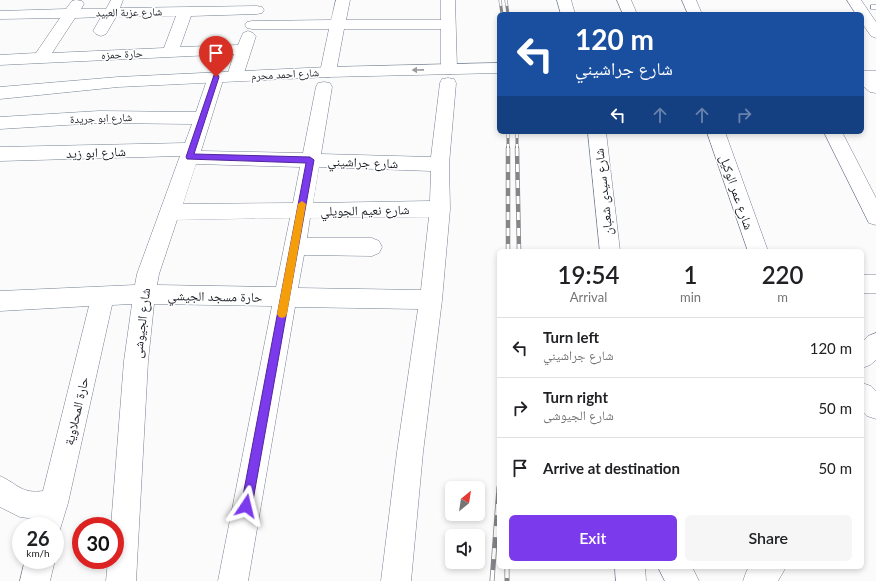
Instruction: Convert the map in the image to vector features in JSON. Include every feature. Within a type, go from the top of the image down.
[{"type":"street","points":[[0,9],[7,0]]},
{"type":"street","points":[[31,14],[41,0]]},
{"type":"street","points":[[41,58],[80,0]]},
{"type":"street","points":[[232,581],[310,160],[343,0]]},
{"type":"street","points":[[396,581],[410,452],[431,300],[440,209],[440,164],[448,76],[448,0]]},
{"type":"street","points":[[564,0],[567,12]]},
{"type":"street","points":[[624,0],[629,12]]},
{"type":"street","points":[[688,0],[693,12]]},
{"type":"street","points":[[854,0],[870,10],[876,33]]},
{"type":"street","name":"شارع عزبة العبيد","points":[[0,15],[71,13],[114,6],[190,7],[259,5]]},
{"type":"street","name":"شارع الجيوشى","points":[[121,581],[136,361],[144,294],[148,274],[203,118],[221,81],[244,49],[259,5]]},
{"type":"street","points":[[101,31],[114,6]]},
{"type":"street","points":[[170,52],[190,7]]},
{"type":"street","points":[[252,25],[448,24]]},
{"type":"street","name":"حارة حمزه","points":[[0,60],[244,49]]},
{"type":"street","name":"شارع احمد محرم","points":[[0,93],[118,82],[448,76],[497,68]]},
{"type":"street","name":"شارع احمد محرم","points":[[448,76],[497,82]]},
{"type":"street","points":[[864,77],[876,76]]},
{"type":"street","name":"شارع احمد محرم","points":[[0,104],[80,94],[149,90],[221,81],[326,79]]},
{"type":"street","points":[[864,79],[876,88]]},
{"type":"street","name":"شارع ابو جريدة","points":[[0,123],[106,117],[203,118]]},
{"type":"street","name":"شارع سيدى شعبان","points":[[597,134],[610,249]]},
{"type":"street","name":"شارع عمر الوكيل","points":[[717,134],[757,249]]},
{"type":"street","points":[[834,134],[876,217]]},
{"type":"street","name":"شارع جراشيني","points":[[191,153],[310,160],[440,164]]},
{"type":"street","name":"شارع ابو زيد","points":[[0,154],[191,153]]},
{"type":"street","name":"شارع نعيم الجويلي","points":[[170,212],[440,209]]},
{"type":"street","points":[[294,246],[372,247]]},
{"type":"street","points":[[864,284],[876,284]]},
{"type":"street","name":"حارة مسجد الجيشي","points":[[0,301],[144,294],[431,300]]},
{"type":"street","name":"حارة المحلاوية","points":[[51,514],[103,296]]},
{"type":"street","points":[[864,355],[876,344]]},
{"type":"street","points":[[864,397],[876,407]]},
{"type":"street","points":[[0,490],[22,504],[35,507],[51,514]]},
{"type":"street","points":[[35,581],[38,569]]},
{"type":"street","points":[[675,569],[684,581]]},
{"type":"street","points":[[758,581],[769,569]]},
{"type":"railway","points":[[500,0],[502,12]]},
{"type":"railway","points":[[506,0],[508,12]]},
{"type":"railway","points":[[508,134],[508,249]]},
{"type":"railway","points":[[517,134],[517,148]]},
{"type":"railway","points":[[517,148],[519,249]]},
{"type":"railway","points":[[492,581],[497,514]]},
{"type":"railway","points":[[507,569],[507,581]]},
{"type":"slow traffic","points":[[282,314],[302,204]]},
{"type":"route","points":[[216,77],[190,157],[310,160],[246,506]]}]
